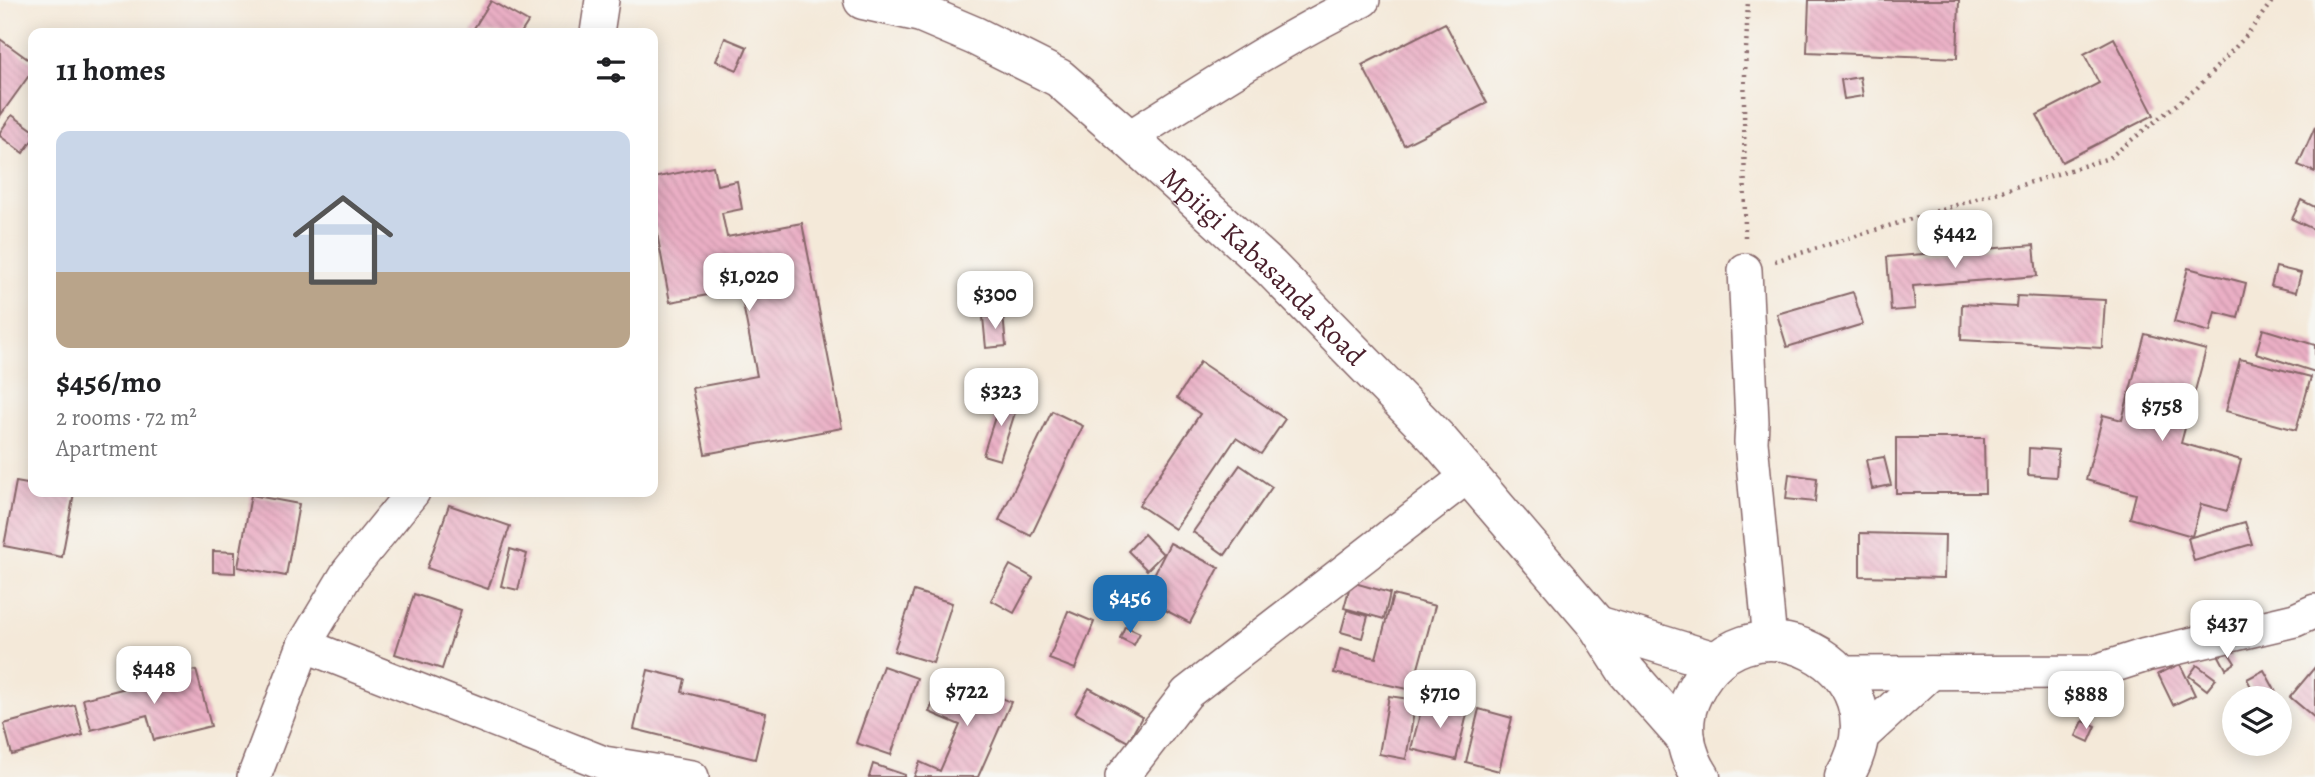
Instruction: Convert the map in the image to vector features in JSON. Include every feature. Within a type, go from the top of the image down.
[{"type":"main road","name":"Mpiigi Kabasanda Road","points":[[863,0],[921,13],[975,36],[1059,78],[1128,138],[1270,267],[1437,438],[1597,625],[1627,672],[1686,739]]},
{"type":"main road","points":[[1597,625],[1715,662]]},
{"type":"main road","points":[[1700,776],[1690,757],[1686,739],[1686,710],[1697,683],[1715,662],[1741,646],[1770,640],[1797,644],[1821,656],[1841,673],[1853,693],[1859,715],[1860,738],[1853,762],[1844,777]]},
{"type":"street","points":[[598,28],[602,0]]},
{"type":"street","points":[[1128,138],[1256,57],[1326,17],[1363,0]]},
{"type":"street","points":[[1745,270],[1751,442],[1770,640]]},
{"type":"street","points":[[1122,777],[1187,693],[1469,475]]},
{"type":"street","points":[[254,777],[304,645],[348,572],[409,497]]},
{"type":"street","points":[[1841,673],[2093,672],[2146,655],[2295,620],[2315,611]]},
{"type":"street","points":[[304,645],[604,763],[692,777]]},
{"type":"street","points":[[1860,738],[1931,673]]},
{"type":"path","points":[[1748,0],[1744,100],[1745,270],[2109,158],[2197,88],[2246,36],[2273,0]]},
{"type":"building","points":[[1809,0],[1959,0],[1957,58],[1807,52]]},
{"type":"building","points":[[491,1],[528,22],[524,28],[474,28]]},
{"type":"building","points":[[1445,23],[1487,103],[1404,145],[1362,65]]},
{"type":"building","points":[[725,38],[747,47],[737,70],[716,61]]},
{"type":"building","points":[[2114,38],[2154,115],[2062,162],[2037,115],[2099,83],[2084,54]]},
{"type":"building","points":[[0,39],[28,59],[28,77],[0,116]]},
{"type":"building","points":[[1860,77],[1863,96],[1844,99],[1841,80]]},
{"type":"building","points":[[12,115],[28,126],[28,146],[23,153],[0,136]]},
{"type":"building","points":[[2315,127],[2315,172],[2298,165]]},
{"type":"building","points":[[713,166],[717,185],[737,181],[742,209],[722,213],[727,237],[802,223],[842,428],[705,454],[692,388],[757,376],[740,289],[670,302],[658,239],[658,177]]},
{"type":"building","points":[[2301,200],[2315,207],[2315,230],[2292,219]]},
{"type":"building","points":[[2034,245],[2037,276],[1913,286],[1915,309],[1891,311],[1887,257]]},
{"type":"building","points":[[2276,267],[2301,273],[2296,292],[2271,286]]},
{"type":"building","points":[[2188,268],[2246,283],[2238,318],[2215,312],[2210,332],[2174,322]]},
{"type":"building","points":[[1853,292],[1863,324],[1787,347],[1777,314]]},
{"type":"building","points":[[2017,296],[2105,300],[2102,348],[1961,340],[1962,304],[2016,307]]},
{"type":"building","points":[[1003,314],[1006,346],[986,348],[983,317]]},
{"type":"building","points":[[2263,329],[2315,345],[2315,372],[2256,353]]},
{"type":"building","points":[[2145,334],[2206,350],[2181,443],[2241,460],[2227,511],[2201,504],[2192,536],[2130,518],[2136,494],[2086,480],[2103,415],[2122,420]]},
{"type":"building","points":[[2240,359],[2311,377],[2296,430],[2226,411]]},
{"type":"building","points":[[1200,362],[1285,419],[1261,454],[1236,438],[1175,529],[1139,505],[1200,414],[1177,398]]},
{"type":"building","points":[[1002,395],[1019,400],[1000,460],[983,455]]},
{"type":"building","points":[[1052,411],[1083,426],[1031,536],[999,520]]},
{"type":"building","points":[[1896,438],[1984,438],[1985,493],[1896,493]]},
{"type":"building","points":[[2029,448],[2058,450],[2056,477],[2028,475]]},
{"type":"building","points":[[1884,457],[1891,485],[1872,489],[1866,460]]},
{"type":"building","points":[[1240,465],[1272,487],[1225,555],[1193,532]]},
{"type":"building","points":[[1789,474],[1817,478],[1815,502],[1786,499]]},
{"type":"building","points":[[16,482],[28,484],[28,497],[73,497],[62,557],[4,546]]},
{"type":"building","points":[[251,497],[299,504],[286,576],[238,567]]},
{"type":"building","points":[[449,505],[510,526],[488,589],[427,568]]},
{"type":"building","points":[[2245,522],[2252,544],[2194,561],[2188,538]]},
{"type":"building","points":[[1860,533],[1945,535],[1944,578],[1860,576]]},
{"type":"building","points":[[1144,534],[1163,554],[1147,570],[1128,551]]},
{"type":"building","points":[[1170,543],[1219,568],[1190,623],[1142,598]]},
{"type":"building","points":[[510,549],[527,554],[518,590],[501,586]]},
{"type":"building","points":[[213,551],[235,552],[235,573],[213,572]]},
{"type":"building","points":[[1010,565],[1033,578],[1014,613],[991,600]]},
{"type":"building","points":[[1351,582],[1390,593],[1384,619],[1344,608]]},
{"type":"building","points":[[914,591],[952,603],[933,663],[894,651]]},
{"type":"building","points":[[414,594],[461,610],[442,669],[395,654]]},
{"type":"building","points":[[1393,595],[1435,606],[1412,690],[1334,673],[1340,649],[1376,658]]},
{"type":"building","points":[[1347,610],[1368,616],[1362,638],[1341,632]]},
{"type":"building","points":[[1068,611],[1094,622],[1075,669],[1049,659]]},
{"type":"building","points":[[1125,626],[1140,633],[1134,645],[1120,638]]},
{"type":"building","points":[[2228,652],[2235,663],[2226,669],[2219,656]]},
{"type":"building","points":[[2180,664],[2195,695],[2173,705],[2158,674]]},
{"type":"building","points":[[2197,665],[2216,679],[2207,690],[2189,676]]},
{"type":"building","points":[[883,666],[917,678],[891,755],[856,743]]},
{"type":"building","points":[[2315,667],[2315,718],[2292,699],[2292,695]]},
{"type":"building","points":[[196,670],[211,726],[154,740],[147,715],[91,730],[83,699]]},
{"type":"building","points":[[648,670],[685,679],[682,692],[766,713],[755,759],[634,729]]},
{"type":"building","points":[[2264,670],[2273,686],[2251,686],[2247,679]]},
{"type":"building","points":[[945,675],[1011,702],[978,777],[914,777],[920,762],[940,771],[960,725],[929,712]]},
{"type":"building","points":[[1089,688],[1142,717],[1128,742],[1075,713]]},
{"type":"building","points":[[1389,696],[1416,700],[1406,759],[1379,754]]},
{"type":"building","points":[[1424,699],[1468,710],[1456,760],[1411,749]]},
{"type":"building","points":[[75,705],[83,735],[12,755],[4,724]]},
{"type":"building","points":[[1479,709],[1512,718],[1499,771],[1466,762]]},
{"type":"building","points":[[2083,721],[2096,726],[2089,742],[2076,736]]},
{"type":"building","points":[[873,764],[905,775],[905,777],[869,777]]}]
